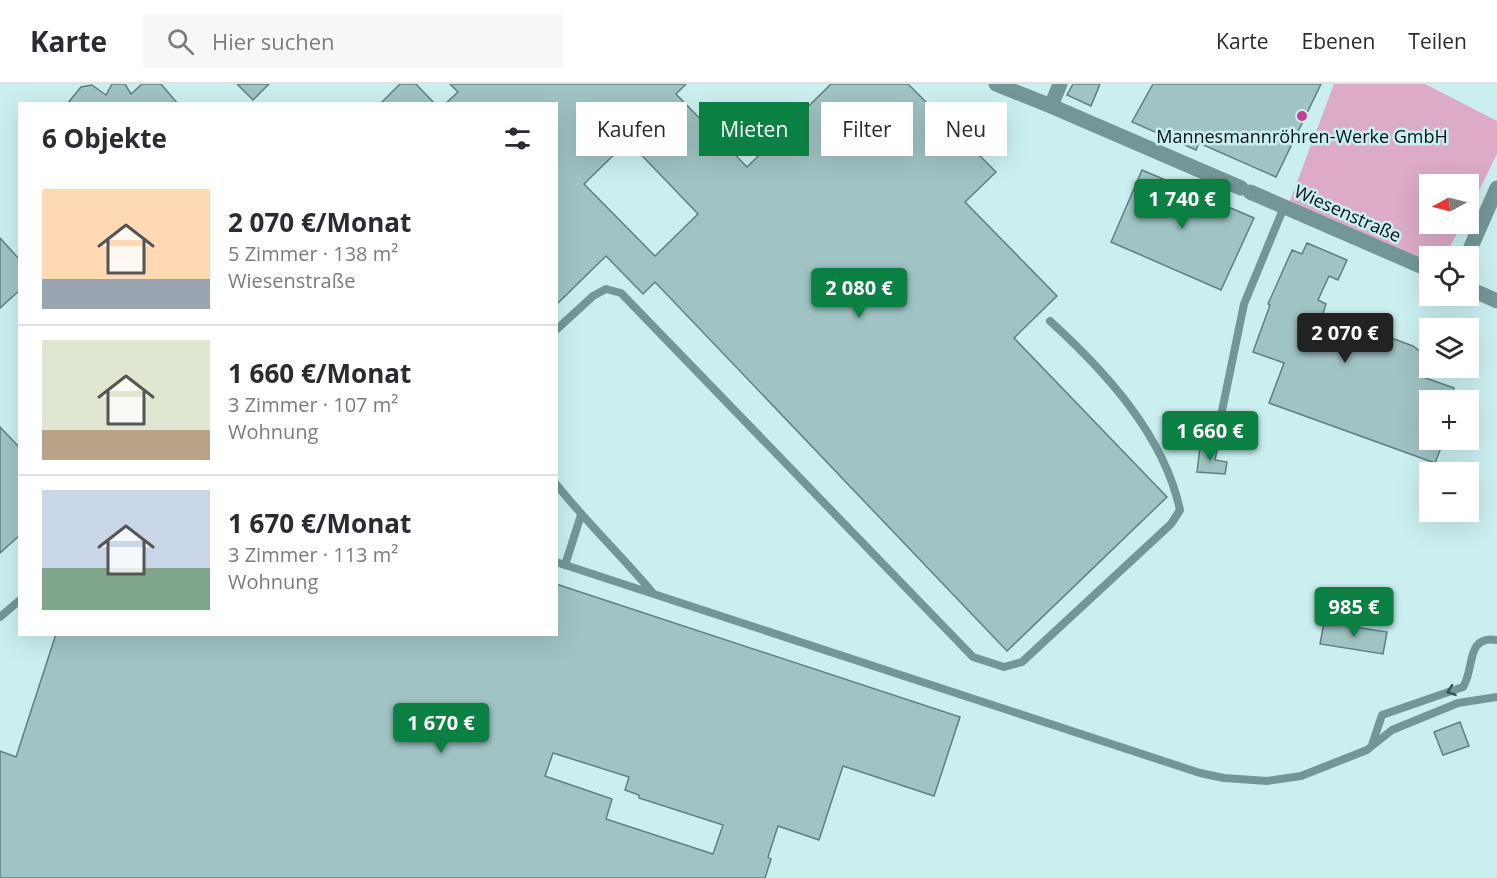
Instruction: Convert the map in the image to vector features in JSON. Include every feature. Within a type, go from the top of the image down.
[{"type":"street","name":"Wiesenstraße","points":[[996,84],[1419,265]]},
{"type":"street","points":[[1051,106],[1060,84]]},
{"type":"street","points":[[1471,246],[1497,188]]},
{"type":"street","points":[[1479,293],[1497,301]]},
{"type":"lane","points":[[1217,435],[1244,304],[1284,207]]},
{"type":"lane","points":[[558,328],[593,296],[606,289],[621,293],[974,657],[1004,667],[1022,662],[1171,524],[1180,510],[1177,495],[1159,454],[1137,419],[1101,369],[1050,321]]},
{"type":"lane","points":[[558,486],[581,515],[653,593]]},
{"type":"lane","points":[[565,565],[581,515]]},
{"type":"lane","points":[[558,563],[1200,773],[1243,780],[1267,781],[1294,778],[1319,770],[1371,746],[1392,730],[1458,703],[1497,697]]},
{"type":"lane","points":[[0,617],[18,602]]},
{"type":"lane","points":[[1371,746],[1382,715],[1463,687],[1468,678],[1473,650],[1478,643],[1488,639],[1497,640]]},
{"type":"shaded area","points":[[1334,84],[1425,84],[1497,121],[1497,154],[1479,191],[1479,174],[1419,174],[1419,234],[1457,234],[1450,246],[1419,246],[1419,260],[1288,206]]},
{"type":"building","points":[[112,84],[125,84],[131,94],[142,84],[161,84],[176,102],[69,102],[81,87],[92,85],[106,95]]},
{"type":"building","points":[[237,84],[269,84],[253,100]]},
{"type":"building","points":[[400,84],[416,84],[433,102],[382,102]]},
{"type":"building","points":[[450,84],[686,84],[676,94],[684,102],[576,102],[576,156],[613,156],[584,184],[655,256],[698,214],[642,156],[687,156],[687,105],[699,118],[699,156],[736,156],[747,167],[758,156],[809,156],[809,106],[831,84],[908,84],[926,102],[925,156],[980,156],[996,172],[965,202],[1057,296],[1014,338],[1167,497],[1007,651],[655,282],[643,294],[606,256],[558,303],[558,102],[447,102],[458,92]]},
{"type":"building","points":[[1073,84],[1100,84],[1091,106],[1067,95]]},
{"type":"building","points":[[1153,84],[1321,84],[1276,177],[1199,143],[1196,150],[1132,122]]},
{"type":"building","points":[[1142,170],[1254,218],[1221,290],[1111,242]]},
{"type":"building","points":[[0,238],[18,258],[18,292],[0,308]]},
{"type":"building","points":[[1307,243],[1347,260],[1338,280],[1329,276],[1318,300],[1326,304],[1323,313],[1413,346],[1419,351],[1419,378],[1426,378],[1454,388],[1453,390],[1419,390],[1419,450],[1440,450],[1435,462],[1269,403],[1284,363],[1253,352],[1270,305],[1268,304],[1292,250],[1302,254]]},
{"type":"building","points":[[0,427],[18,446],[18,537],[0,553]]},
{"type":"building","points":[[1200,447],[1217,450],[1215,460],[1227,462],[1225,474],[1197,472]]},
{"type":"building","points":[[558,585],[960,717],[934,796],[843,766],[819,840],[778,826],[768,857],[771,859],[765,878],[0,878],[0,751],[16,757],[55,636],[558,636]],"holes":[[[553,753],[629,777],[625,790],[639,795],[639,798],[723,825],[713,854],[606,819],[612,799],[545,776]]]},
{"type":"building","points":[[1324,622],[1387,632],[1383,654],[1320,644]]},
{"type":"building","points":[[1460,722],[1469,746],[1443,755],[1434,732]]},
{"type":"place","name":"Mannesmannröhren-Werke GmbH","points":[[1302,116]]}]
